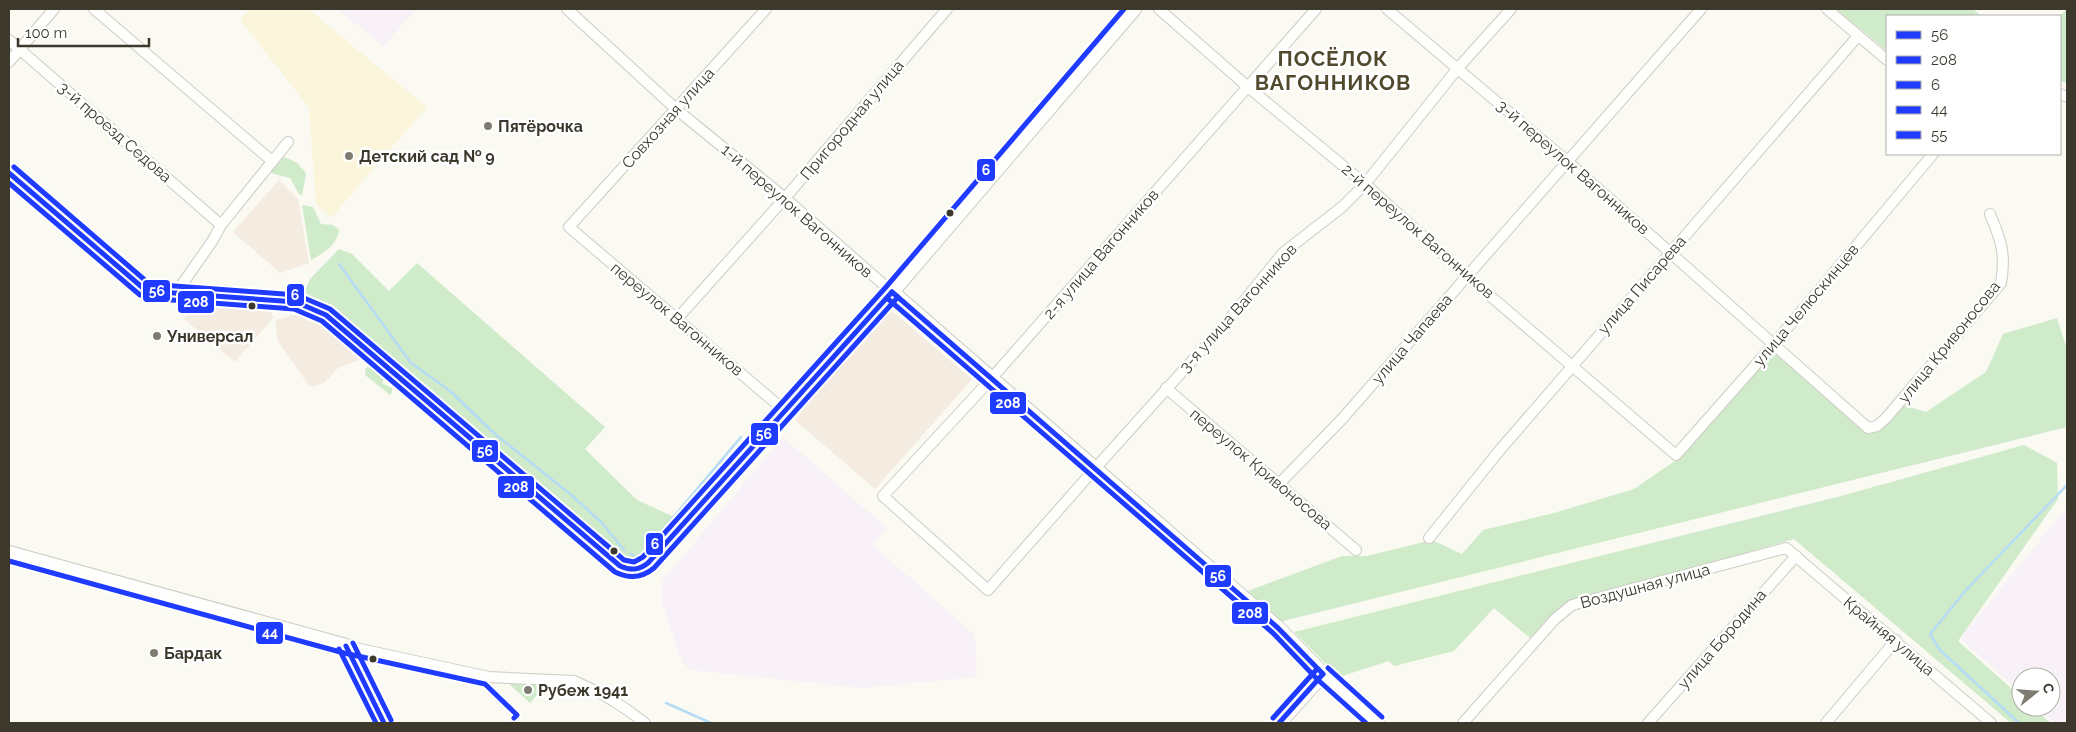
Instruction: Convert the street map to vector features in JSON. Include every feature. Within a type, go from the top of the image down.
[{"type":"main road","points":[[9,173],[139,286],[156,292],[296,302],[326,315],[620,566],[633,570],[642,568],[648,563],[892,292],[1134,9]]},
{"type":"main road","name":"1-й переулок Вагонников","points":[[892,292],[1278,628],[1323,674],[1377,723]]},
{"type":"main road","points":[[9,553],[346,646],[384,723]]},
{"type":"main road","points":[[1279,723],[1323,674]]},
{"type":"street","points":[[9,62],[54,9]]},
{"type":"street","points":[[94,9],[272,161]]},
{"type":"street","name":"Совхозная улица","points":[[569,227],[766,9]]},
{"type":"street","name":"Пригородная улица","points":[[676,320],[785,198],[947,9]]},
{"type":"street","name":"2-й переулок Вагонников","points":[[1159,9],[1248,87],[1365,184],[1467,276],[1676,455]]},
{"type":"street","name":"2-я улица Вагонников","points":[[988,590],[883,496],[991,379],[1316,9]]},
{"type":"street","name":"3-й переулок Вагонников","points":[[1387,9],[1568,162],[1868,428]]},
{"type":"street","name":"3-я улица Вагонников","points":[[988,590],[1166,388],[1226,323],[1283,253],[1342,207],[1365,184],[1458,68],[1511,9]]},
{"type":"street","name":"улица Чапаева","points":[[1278,485],[1342,419],[1701,9]]},
{"type":"street","points":[[1827,9],[1886,59]]},
{"type":"street","name":"1-й переулок Вагонников","points":[[573,11],[676,109],[785,198],[892,292]]},
{"type":"street","name":"улица Писарева","points":[[1429,538],[1499,451],[1858,36]]},
{"type":"street","name":"3-й проезд Седова","points":[[9,40],[220,225]]},
{"type":"street","points":[[176,293],[220,225],[288,142]]},
{"type":"street","name":"улица Челюскинцев","points":[[1676,455],[1774,344],[1932,155]]},
{"type":"street","name":"улица Кривоносова","points":[[1868,428],[1877,426],[1886,418],[2001,283],[2005,261],[2002,242],[1990,214]]},
{"type":"street","name":"переулок Вагонников","points":[[569,227],[785,411]]},
{"type":"street","name":"переулок Кривоносова","points":[[1166,388],[1356,550]]},
{"type":"street","name":"Крайняя улица","points":[[1786,548],[1992,723]]},
{"type":"street","name":"Воздушная улица","points":[[1463,723],[1555,619],[1572,605],[1786,548]]},
{"type":"street","name":"улица Бородина","points":[[1648,723],[1796,556]]},
{"type":"street","points":[[1826,723],[1896,640]]},
{"type":"street","points":[[346,646],[489,677],[574,681],[626,708],[645,723]]},
{"type":"shaded area","name":"Детский сад № 9","points":[[251,9],[308,9],[427,107],[331,218],[316,204],[309,108],[240,19]]},
{"type":"shaded area","points":[[338,9],[417,9],[383,46]]},
{"type":"shaded area","points":[[279,180],[298,199],[309,263],[280,273],[233,232]]},
{"type":"shaded area","points":[[197,301],[270,305],[273,318],[235,362],[184,319]]},
{"type":"shaded area","points":[[887,307],[972,379],[875,489],[795,420]]},
{"type":"shaded area","points":[[307,311],[321,320],[362,359],[338,368],[324,383],[310,387],[277,340],[276,320]]},
{"type":"shaded area","points":[[783,437],[887,528],[873,545],[975,635],[977,677],[862,688],[690,670],[682,662],[661,600],[662,581]]},
{"type":"shaded area","points":[[2067,507],[2067,723],[2055,723],[2048,717],[2061,717],[2061,667],[2011,667],[2011,684],[1960,638]]},
{"type":"green space","points":[[1836,9],[1973,9],[1980,15],[1886,15],[1886,50]]},
{"type":"green space","points":[[2067,9],[2067,83],[2061,81],[2061,15]]},
{"type":"green space","points":[[285,157],[297,163],[306,173],[302,196],[290,178],[271,173],[275,163]]},
{"type":"green space","points":[[302,205],[313,207],[321,224],[333,225],[339,230],[333,244],[311,260]]},
{"type":"green space","points":[[339,249],[352,254],[389,291],[417,263],[605,427],[585,449],[637,500],[681,520],[645,561],[631,564],[620,558],[332,312],[308,296],[305,291],[310,279]]},
{"type":"green space","points":[[2057,318],[2067,349],[2067,427],[1279,622],[1248,591],[1342,556],[1367,556],[1432,540],[1462,554],[1483,530],[1554,513],[1634,489],[1682,456],[1774,348],[1868,433],[1879,431],[1903,405],[1926,412],[1986,372],[2003,334]]},
{"type":"green space","points":[[371,365],[378,365],[384,371],[382,383],[392,388],[390,395],[365,375],[366,368]]},
{"type":"green space","points":[[2024,445],[2057,463],[2058,499],[1958,641],[2011,688],[2011,717],[2044,717],[2051,723],[2011,723],[1794,539],[1567,604],[1530,638],[1494,608],[1454,651],[1394,666],[1389,661],[1339,677],[1294,632],[1841,496]]},
{"type":"green space","points":[[508,683],[547,683],[530,703]]},
{"type":"waterway","points":[[339,264],[411,363],[450,391],[495,434],[570,494],[602,523],[624,550]]},
{"type":"waterway","points":[[631,554],[639,558],[741,437]]},
{"type":"waterway","points":[[2019,723],[1940,650],[1930,634],[1967,589],[2067,485]]},
{"type":"waterway","points":[[666,703],[711,723]]},
{"type":"transit line","name":"6","points":[[14,167],[146,281],[161,285],[297,295],[330,309],[624,560],[634,562],[643,557],[886,287],[1124,9]]},
{"type":"transit line","name":"56","points":[[9,173],[143,288],[160,292],[296,302],[326,315],[620,566],[628,569],[638,568],[648,563],[892,292]]},
{"type":"transit line","name":"208","points":[[9,183],[140,295],[159,299],[294,309],[322,321],[615,572],[625,576],[640,576],[654,568],[898,297]]},
{"type":"transit line","name":"56","points":[[892,292],[1278,628],[1323,674]]},
{"type":"transit line","name":"208","points":[[887,298],[1273,633],[1318,680],[1366,723]]},
{"type":"transit line","name":"44","points":[[9,561],[344,653],[485,684],[517,715],[514,718]]},
{"type":"transit line","name":"55","points":[[353,643],[391,720]]},
{"type":"transit line","name":"56","points":[[346,646],[384,723]]},
{"type":"transit line","name":"44","points":[[339,649],[376,723]]},
{"type":"transit line","name":"55","points":[[1328,668],[1382,717]]},
{"type":"transit line","name":"55","points":[[1273,718],[1317,669]]},
{"type":"transit line","name":"56","points":[[1279,723],[1323,674]]},
{"type":"place","name":"Пятёрочка","points":[[488,126]]},
{"type":"place","name":"Детский сад № 9","points":[[349,156]]},
{"type":"place","name":"Универсал","points":[[157,336]]},
{"type":"place","name":"Бардак","points":[[154,653]]},
{"type":"place","name":"Рубеж 1941","points":[[528,690]]},
{"type":"district","name":"ПОСЁЛОК ВАГОННИКОВ","points":[[1333,70]]}]
